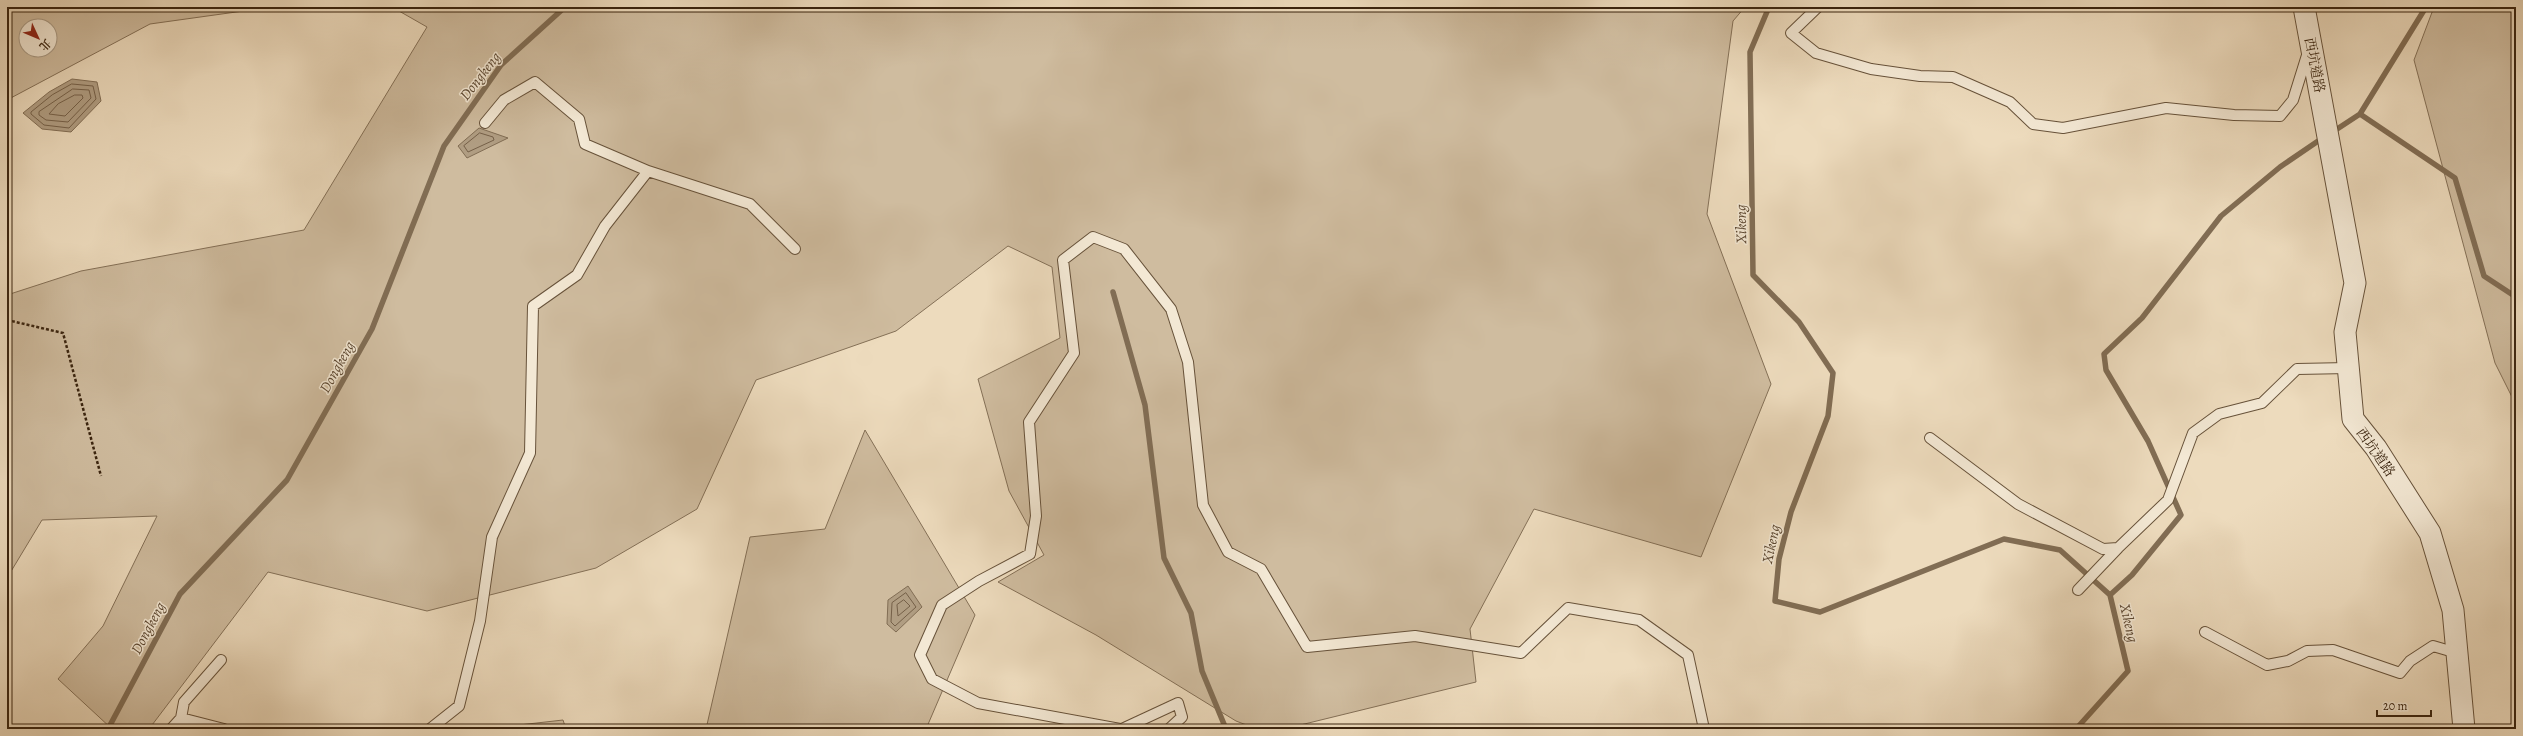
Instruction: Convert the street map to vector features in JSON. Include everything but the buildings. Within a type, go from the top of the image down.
[{"type":"street","name":"西坑道路","points":[[2304,7],[2355,283],[2345,332],[2353,419],[2376,448],[2430,533],[2453,610],[2464,729]]},
{"type":"lane","points":[[1818,7],[1790,33],[1816,52],[1871,69],[1920,76],[1953,77],[2010,102],[2033,124],[2063,128],[2166,108],[2234,115],[2280,116],[2293,100],[2310,43]]},
{"type":"lane","points":[[485,123],[504,100],[535,82],[579,119],[585,144],[648,171],[750,204],[795,250]]},
{"type":"lane","points":[[430,729],[459,706],[480,621],[492,537],[530,453],[533,306],[577,275],[605,226],[648,171]]},
{"type":"lane","points":[[1169,729],[1182,717],[1178,703],[1121,729],[978,704],[932,679],[920,655],[942,605],[979,581],[1030,554],[1036,516],[1029,422],[1074,352],[1062,260],[1093,237],[1124,249],[1171,309],[1188,362],[1203,505],[1228,552],[1261,568],[1307,647],[1415,636],[1521,653],[1568,608],[1639,620],[1688,655],[1704,729]]},
{"type":"lane","points":[[2078,590],[2118,548],[2168,500],[2193,433],[2219,414],[2262,403],[2297,369],[2348,368]]},
{"type":"lane","points":[[1930,438],[2018,504],[2103,549],[2118,548]]},
{"type":"lane","points":[[2205,632],[2268,665],[2288,661],[2307,651],[2333,650],[2400,673],[2410,661],[2433,646],[2457,653]]},
{"type":"lane","points":[[170,729],[181,718],[184,702],[221,660]]},
{"type":"lane","points":[[181,718],[224,729]]},
{"type":"path","points":[[7,320],[63,333],[101,476]]},
{"type":"shaded area","points":[[7,7],[272,7],[150,24],[7,100]]},
{"type":"shaded area","points":[[392,7],[1745,7],[1733,21],[1707,214],[1771,384],[1701,557],[1534,509],[1470,629],[1476,682],[1284,729],[1257,729],[1236,721],[1096,635],[998,582],[1044,555],[1009,491],[978,379],[1060,338],[1052,267],[1008,246],[896,331],[756,380],[697,509],[596,568],[427,611],[268,572],[149,729],[112,729],[58,679],[103,626],[157,516],[42,520],[7,578],[7,295],[81,271],[304,230],[427,27]]},
{"type":"shaded area","points":[[2434,7],[2516,7],[2516,405],[2495,363],[2414,60]]},
{"type":"shaded area","points":[[865,430],[975,615],[926,729],[706,729],[750,537],[825,529]]},
{"type":"shaded area","points":[[563,720],[566,729],[484,729]]},
{"type":"water","points":[[72,79],[97,82],[101,101],[71,132],[42,129],[23,113],[49,92]]},
{"type":"water","points":[[479,128],[508,138],[467,158],[458,146]]},
{"type":"water","points":[[908,586],[922,607],[896,632],[887,624],[888,600]]},
{"type":"waterway","name":"Dongkeng","points":[[108,729],[180,594],[287,480],[372,329],[444,146],[501,65],[565,7]]},
{"type":"waterway","name":"Xikeng","points":[[1769,7],[1750,52],[1753,275],[1799,322],[1833,373],[1828,416],[1791,512],[1779,559],[1775,601],[1820,612],[2004,539],[2060,550],[2110,595],[2128,671],[2076,729]]},
{"type":"waterway","points":[[2331,133],[2360,114],[2426,7]]},
{"type":"waterway","points":[[2360,114],[2455,178],[2484,276],[2516,297]]},
{"type":"waterway","points":[[2110,595],[2132,575],[2181,515],[2148,441],[2106,370],[2104,354],[2142,318],[2221,216],[2280,167],[2324,137]]},
{"type":"waterway","points":[[1113,292],[1145,405],[1164,558],[1191,613],[1202,671],[1226,729]]}]
